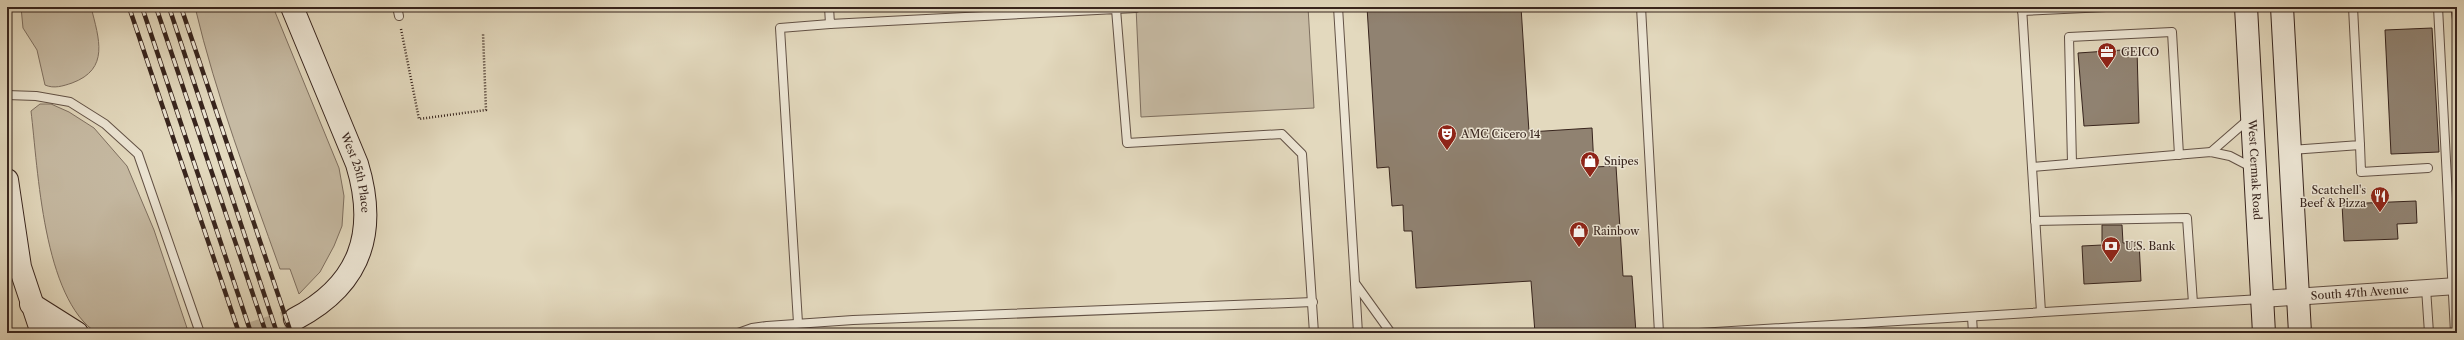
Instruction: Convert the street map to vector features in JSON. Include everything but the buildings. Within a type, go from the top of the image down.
[{"type":"main road","name":"West 25th Place","points":[[292,7],[357,164],[364,188],[367,210],[365,232],[357,255],[345,279],[330,297],[295,319]]},
{"type":"main road","name":"West Cermak Road","points":[[2246,7],[2264,333]]},
{"type":"main road","points":[[2282,7],[2300,333]]},
{"type":"main road","points":[[7,180],[20,267],[31,304],[42,333]]},
{"type":"main road","points":[[31,304],[32,333]]},
{"type":"main road","points":[[31,304],[77,333]]},
{"type":"street","name":"South 47th Avenue","points":[[2262,299],[2455,286]]},
{"type":"lane","points":[[397,7],[399,16]]},
{"type":"lane","points":[[829,7],[830,24]]},
{"type":"lane","points":[[1338,7],[1358,333]]},
{"type":"lane","points":[[1641,7],[1659,333]]},
{"type":"lane","points":[[2040,312],[2022,9],[2106,7]]},
{"type":"lane","points":[[2353,7],[2361,172],[2428,168]]},
{"type":"lane","points":[[2438,7],[2455,286],[2455,333]]},
{"type":"lane","points":[[798,323],[780,28],[1136,8]]},
{"type":"lane","points":[[1116,9],[1127,143],[1282,134],[1302,154],[1314,333]]},
{"type":"lane","points":[[2072,163],[2069,37],[2172,32],[2179,155]]},
{"type":"lane","points":[[7,95],[36,96],[70,102],[105,124],[138,154],[200,333]]},
{"type":"lane","points":[[2211,152],[2252,117]]},
{"type":"lane","points":[[2290,150],[2360,146]]},
{"type":"lane","points":[[2032,167],[2211,152],[2230,156],[2254,168]]},
{"type":"lane","points":[[2035,221],[2187,218],[2193,304]]},
{"type":"lane","points":[[1355,283],[1391,333]]},
{"type":"lane","points":[[2426,288],[2429,333]]},
{"type":"lane","points":[[1699,333],[2262,299]]},
{"type":"lane","points":[[738,333],[752,328],[798,323],[1313,302]]},
{"type":"lane","points":[[1972,317],[1973,333]]},
{"type":"path","points":[[399,16],[419,119],[486,110],[483,33]]},
{"type":"shaded area","points":[[21,7],[91,7],[99,41],[97,61],[92,70],[84,77],[69,84],[55,87],[45,85],[37,50],[23,28]]},
{"type":"shaded area","points":[[195,7],[273,7],[339,168],[344,196],[342,226],[334,246],[320,272],[299,294],[290,269],[280,269],[223,106],[203,40]]},
{"type":"shaded area","points":[[1136,7],[1308,7],[1314,108],[1141,117]]},
{"type":"shaded area","points":[[40,104],[51,104],[69,112],[94,128],[127,166],[154,230],[187,328],[176,333],[97,333],[79,316],[65,292],[54,263],[46,231],[31,111]]},
{"type":"tunnel","points":[[252,333],[295,319]]},
{"type":"railway","points":[[129,7],[239,333]]},
{"type":"railway","points":[[142,7],[251,333]]},
{"type":"railway","points":[[156,7],[266,333]]},
{"type":"railway","points":[[169,7],[277,333]]},
{"type":"railway","points":[[181,7],[291,333]]},
{"type":"railway","points":[[2453,7],[2457,49]]},
{"type":"place","name":"GEICO","points":[[2107,69]]},
{"type":"place","name":"AMC Cicero 14","points":[[1447,151]]},
{"type":"place","name":"Snipes","points":[[1590,178]]},
{"type":"place","name":"Scatchell's Beef & Pizza","points":[[2380,213]]},
{"type":"place","name":"Rainbow","points":[[1579,248]]},
{"type":"place","name":"U.S. Bank","points":[[2111,263]]}]
